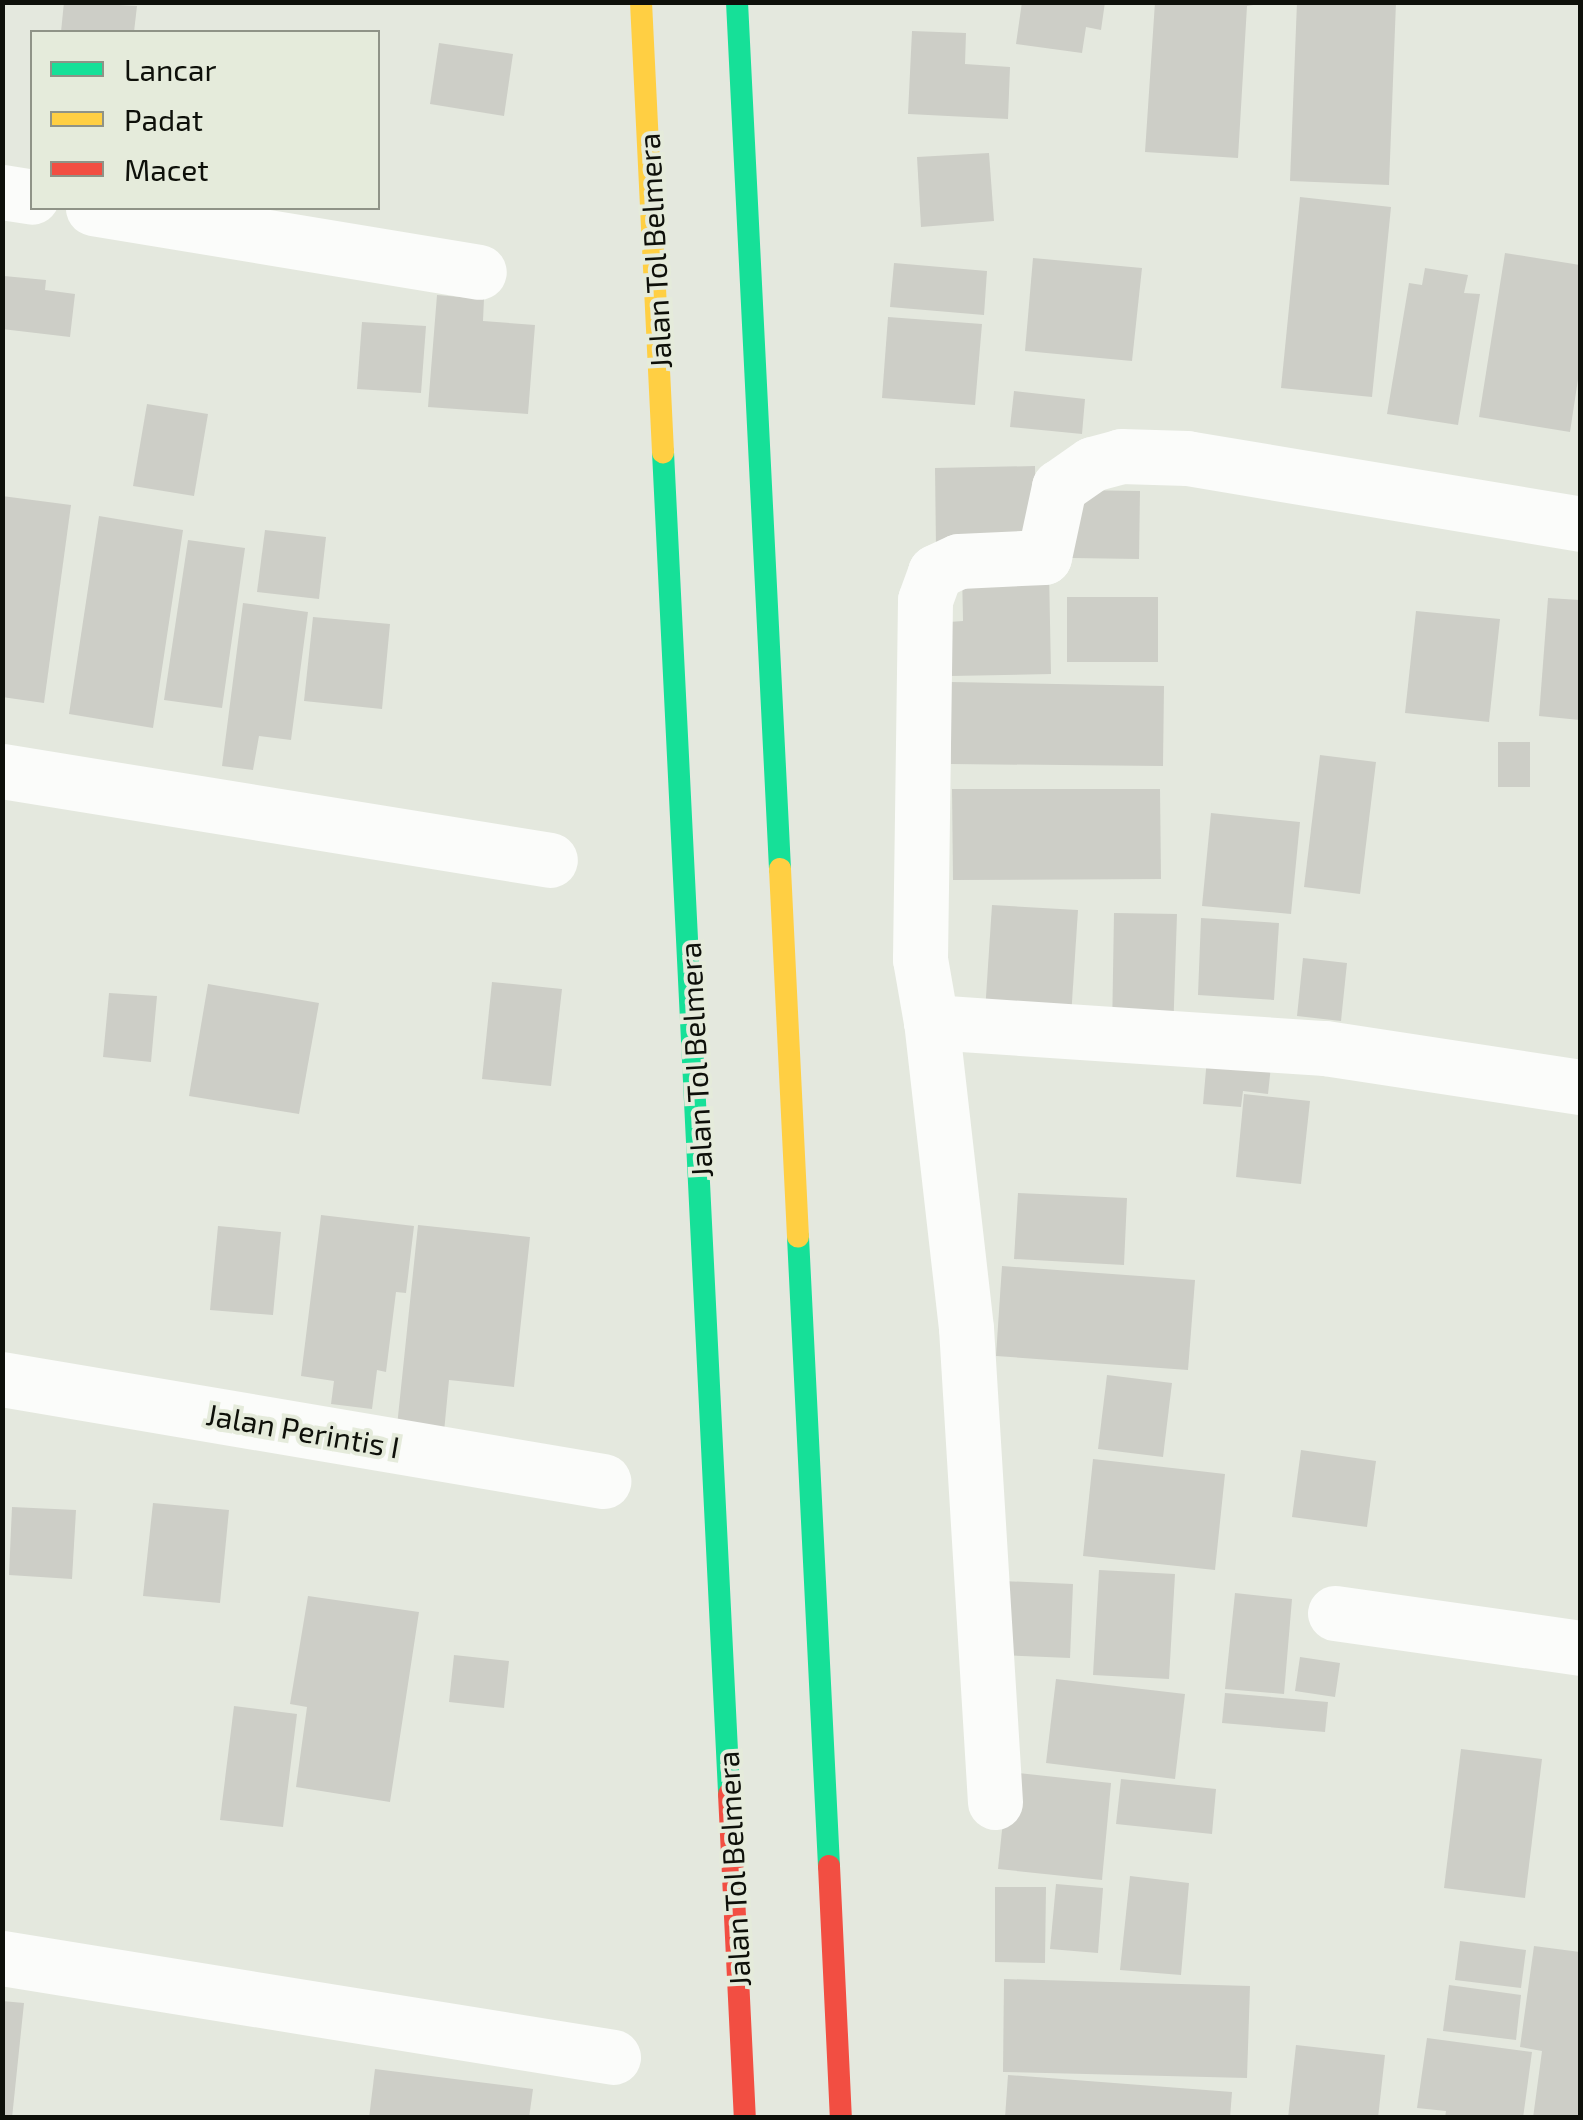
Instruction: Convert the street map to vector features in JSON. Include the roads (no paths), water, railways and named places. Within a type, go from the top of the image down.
[{"type":"highway","name":"Jalan Tol Belmera","points":[[641,2],[745,2118]]},
{"type":"highway","points":[[737,2],[841,2118]]},
{"type":"street","points":[[2,192],[30,198]]},
{"type":"street","points":[[105,210],[479,272]]},
{"type":"street","points":[[995,1802],[966,1328],[932,1022],[920,959],[925,600],[934,572],[959,561],[1044,557],[1059,487],[1092,464],[1121,456],[1187,458],[1580,524]]},
{"type":"street","points":[[2,771],[550,860]]},
{"type":"street","points":[[932,1022],[1326,1048],[1580,1086]]},
{"type":"street","name":"Jalan Perintis I","points":[[2,1379],[603,1481]]},
{"type":"street","points":[[1335,1613],[1580,1648]]},
{"type":"street","points":[[2,1958],[613,2057]]}]
